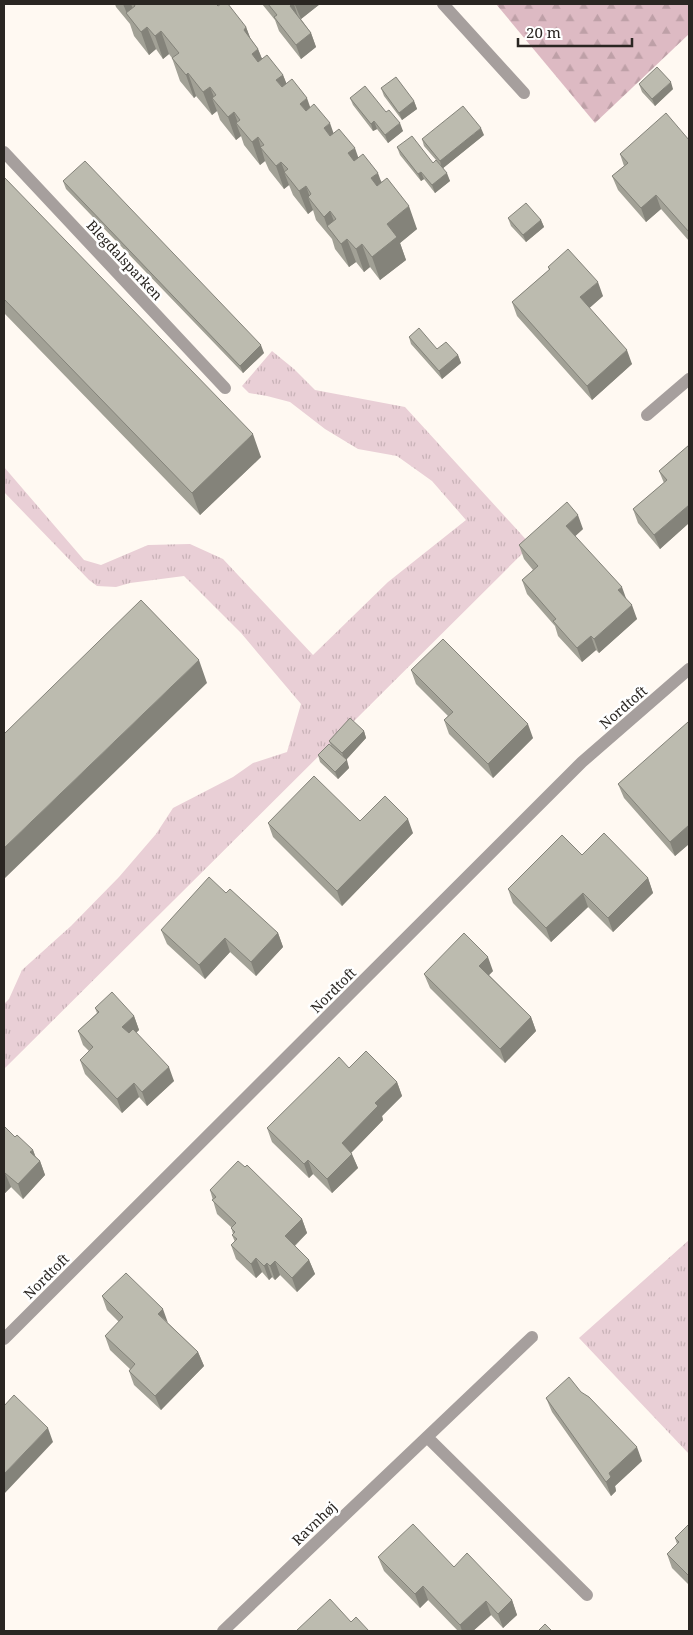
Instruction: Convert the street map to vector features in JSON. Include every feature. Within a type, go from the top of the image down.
[{"type":"street","points":[[443,4],[524,93]]},
{"type":"street","name":"Blegdalsparken","points":[[4,152],[225,388]]},
{"type":"street","points":[[647,415],[689,379]]},
{"type":"street","name":"Nordtoft","points":[[4,1339],[582,762],[689,669]]},
{"type":"street","name":"Ravnhøj","points":[[223,1631],[532,1337]]},
{"type":"street","points":[[426,1437],[587,1594]]},
{"type":"green space","points":[[496,4],[689,4],[689,34],[595,123]]},
{"type":"green space","points":[[272,351],[315,390],[405,407],[531,545],[4,1069],[4,1004],[9,999],[22,970],[71,926],[119,877],[156,834],[173,808],[233,777],[253,763],[287,752],[301,704],[241,633],[184,576],[130,583],[116,587],[97,586],[89,580],[4,492],[4,467],[84,560],[101,565],[148,545],[190,544],[223,559],[313,655],[388,582],[466,520],[432,481],[397,456],[358,449],[325,429],[290,402],[249,393],[242,386]]},
{"type":"green space","points":[[689,1240],[689,1454],[579,1338]]},
{"type":"building","points":[[134,4],[216,4],[218,6],[228,4],[246,27],[244,30],[258,49],[252,54],[258,62],[267,55],[283,75],[276,80],[282,87],[292,79],[307,98],[300,104],[306,111],[314,104],[330,123],[324,128],[330,136],[339,129],[355,148],[348,153],[354,161],[363,154],[378,173],[371,178],[377,186],[387,178],[409,206],[387,224],[397,237],[372,257],[362,244],[356,249],[347,239],[341,244],[327,226],[336,219],[330,211],[324,217],[308,197],[311,194],[306,186],[299,191],[284,172],[288,169],[281,162],[276,166],[260,147],[264,145],[258,137],[252,142],[236,123],[240,120],[234,112],[228,117],[212,98],[216,95],[210,87],[203,92],[188,73],[186,75],[172,58],[179,53],[161,31],[155,36],[147,27],[141,32],[126,13],[135,6]]},
{"type":"building","points":[[268,4],[292,4],[290,6],[311,33],[296,45],[274,17],[277,15]]},
{"type":"building","points":[[657,67],[671,82],[652,99],[639,84]]},
{"type":"building","points":[[396,77],[414,101],[399,113],[381,88]]},
{"type":"building","points":[[365,86],[386,112],[389,110],[400,123],[385,135],[374,121],[371,124],[350,98]]},
{"type":"building","points":[[463,106],[481,128],[440,161],[422,139]]},
{"type":"building","points":[[666,113],[689,140],[689,232],[656,195],[641,208],[612,176],[628,163],[620,154]]},
{"type":"building","points":[[412,136],[433,163],[436,160],[447,173],[432,185],[421,172],[418,174],[397,147]]},
{"type":"building","points":[[85,161],[261,345],[240,366],[63,181]]},
{"type":"building","points":[[4,177],[253,434],[192,493],[4,299]]},
{"type":"building","points":[[526,203],[541,220],[523,235],[508,218]]},
{"type":"building","points":[[568,249],[598,282],[580,297],[627,350],[587,386],[512,302],[550,269],[548,267]]},
{"type":"building","points":[[419,328],[437,349],[446,342],[458,355],[439,371],[409,337]]},
{"type":"building","points":[[689,445],[689,505],[654,535],[633,509],[667,480],[659,471]]},
{"type":"building","points":[[567,502],[578,515],[566,526],[622,587],[618,590],[632,605],[594,639],[591,636],[577,648],[553,621],[556,619],[522,580],[538,566],[519,545]]},
{"type":"building","points":[[141,600],[199,660],[4,848],[4,734]]},
{"type":"building","points":[[443,639],[528,724],[488,764],[444,720],[453,712],[411,670]]},
{"type":"building","points":[[350,718],[364,731],[342,753],[329,741]]},
{"type":"building","points":[[688,722],[689,825],[670,842],[618,784]]},
{"type":"building","points":[[329,744],[347,760],[335,772],[318,755]]},
{"type":"building","points":[[314,776],[360,821],[385,796],[408,819],[337,891],[268,823]]},
{"type":"building","points":[[604,833],[648,878],[608,918],[583,893],[546,928],[508,889],[562,835],[582,855]]},
{"type":"building","points":[[209,877],[226,893],[230,889],[278,933],[251,962],[225,938],[199,965],[161,930]]},
{"type":"building","points":[[464,933],[488,957],[479,966],[531,1017],[500,1049],[424,974]]},
{"type":"building","points":[[112,992],[134,1016],[122,1027],[129,1033],[133,1029],[169,1067],[142,1092],[134,1083],[117,1099],[80,1060],[93,1047],[78,1031],[99,1012],[95,1008]]},
{"type":"building","points":[[366,1051],[397,1082],[375,1103],[378,1106],[342,1143],[352,1154],[327,1179],[308,1160],[304,1164],[267,1128],[339,1057],[349,1068]]},
{"type":"building","points":[[4,1126],[33,1150],[30,1152],[40,1161],[18,1184],[5,1173],[4,1175]]},
{"type":"building","points":[[238,1161],[245,1167],[247,1165],[302,1219],[285,1236],[309,1260],[292,1278],[275,1261],[270,1266],[267,1263],[264,1266],[256,1258],[251,1264],[231,1245],[237,1239],[232,1235],[235,1232],[231,1228],[236,1223],[212,1200],[216,1197],[210,1190]]},
{"type":"building","points":[[126,1273],[163,1309],[158,1314],[198,1352],[155,1396],[129,1371],[135,1364],[105,1336],[123,1317],[102,1296]]},
{"type":"building","points":[[569,1377],[581,1392],[589,1397],[637,1447],[609,1473],[611,1477],[606,1482],[546,1398]]},
{"type":"building","points":[[14,1395],[48,1428],[4,1474],[4,1406]]},
{"type":"building","points":[[413,1524],[454,1567],[467,1553],[512,1600],[498,1614],[486,1601],[460,1625],[423,1586],[415,1594],[378,1557]]},
{"type":"building","points":[[689,1524],[689,1576],[667,1554],[679,1542],[675,1538]]},
{"type":"building","points":[[330,1599],[351,1622],[356,1617],[369,1631],[296,1631]]},
{"type":"building","points":[[545,1624],[552,1631],[538,1631]]}]
